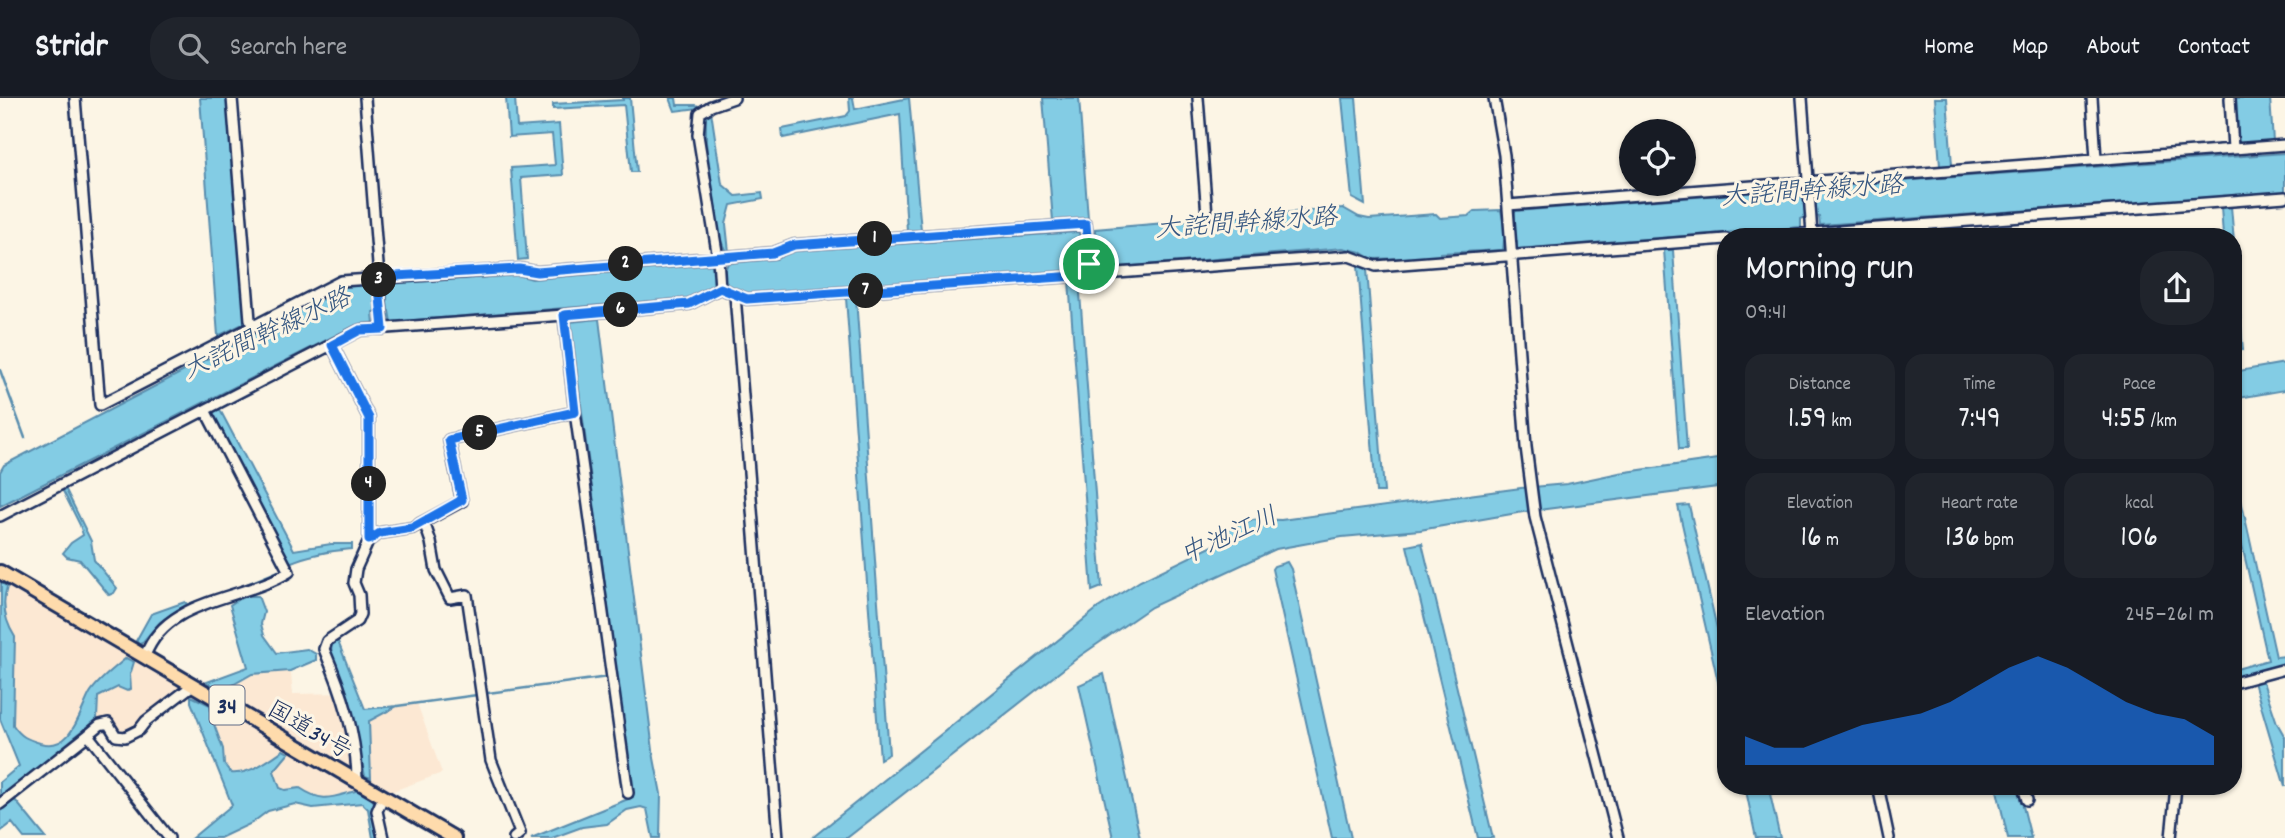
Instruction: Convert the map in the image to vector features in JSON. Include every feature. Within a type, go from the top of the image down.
[{"type":"highway","name":"国道34号","points":[[0,572],[454,838]]},
{"type":"street","points":[[75,98],[100,405],[341,281],[519,269],[537,272],[718,262],[773,253],[794,245],[1086,224],[1090,275]]},
{"type":"street","points":[[232,98],[250,320],[253,327]]},
{"type":"street","points":[[365,98],[383,329]]},
{"type":"street","points":[[720,288],[698,135],[700,113],[734,98]]},
{"type":"street","points":[[1198,98],[1207,215]]},
{"type":"street","points":[[1494,98],[1504,155],[1529,480],[1535,517],[1618,838]]},
{"type":"street","points":[[1802,98],[1812,228]]},
{"type":"street","points":[[2092,98],[2096,159]]},
{"type":"street","points":[[2230,98],[2233,149]]},
{"type":"street","points":[[1508,205],[2285,145]]},
{"type":"street","points":[[1889,228],[2285,197]]},
{"type":"street","points":[[720,288],[747,299],[1349,256],[1376,266],[1717,240]]},
{"type":"street","points":[[0,516],[360,330],[689,304],[720,288]]},
{"type":"street","points":[[735,295],[778,838]]},
{"type":"street","points":[[564,315],[628,793]]},
{"type":"street","points":[[332,345],[369,418],[369,540],[356,569],[354,583],[359,595],[360,614],[357,621],[327,641],[324,649],[344,697],[358,764],[357,781]]},
{"type":"street","points":[[145,656],[148,647],[161,630],[175,618],[196,607],[276,580],[289,572],[205,410]]},
{"type":"street","points":[[369,540],[380,533],[412,528],[462,500],[449,440],[575,412]]},
{"type":"street","points":[[424,522],[436,570],[450,598],[467,595],[491,760],[520,834],[514,838]]},
{"type":"street","points":[[2242,681],[2285,669]]},
{"type":"street","points":[[4,801],[100,725],[108,723],[116,736],[125,737],[139,730],[146,721],[193,685]]},
{"type":"street","points":[[88,735],[169,838]]},
{"type":"street","points":[[1880,795],[1889,838]]},
{"type":"street","points":[[2026,795],[2027,800]]},
{"type":"street","points":[[2171,838],[2175,795]]},
{"type":"street","points":[[383,797],[377,811],[383,838]]},
{"type":"shaded area","points":[[6,584],[189,690],[128,742],[113,739],[100,720],[34,770],[7,717],[0,594]]},
{"type":"shaded area","points":[[290,662],[293,694],[353,693],[365,709],[417,703],[442,773],[366,801],[280,797],[221,773],[203,706],[223,683]]},
{"type":"water","points":[[200,98],[228,98],[245,323],[218,336]]},
{"type":"water","points":[[506,98],[515,98],[517,127],[559,124],[563,175],[521,178],[527,259],[518,260],[511,168],[555,165],[552,134],[509,137]]},
{"type":"water","points":[[630,98],[637,172],[631,172],[624,105],[553,109],[553,104]]},
{"type":"water","points":[[670,98],[676,98],[677,105],[696,105],[711,111],[722,184],[736,196],[762,193],[763,199],[731,205],[726,224],[729,252],[726,252],[720,239],[706,143],[706,113],[698,108],[675,111]]},
{"type":"water","points":[[849,98],[853,98],[855,109],[909,98],[921,230],[907,231],[900,114],[783,138],[782,129],[846,116],[850,111]]},
{"type":"water","points":[[1043,98],[1079,98],[1088,218],[1053,221]]},
{"type":"water","points":[[1342,98],[1356,98],[1365,205],[1352,198]]},
{"type":"water","points":[[1935,98],[1947,98],[1952,165],[1940,166]]},
{"type":"water","points":[[2235,98],[2270,98],[2273,141],[2238,143]]},
{"type":"water","name":"大詫間幹線水路","points":[[2285,153],[2285,192],[1820,225],[1819,217],[1808,216],[1801,219],[1801,227],[1717,228],[1717,234],[1517,249],[1517,241],[1504,241],[1503,250],[1440,253],[1440,257],[1372,259],[1361,252],[1343,248],[1098,269],[1097,260],[1082,261],[1082,270],[751,296],[728,288],[727,283],[715,284],[714,287],[689,298],[391,322],[389,311],[385,309],[388,283],[511,273],[532,279],[712,264],[713,268],[726,268],[728,263],[776,259],[792,251],[1079,232],[1080,239],[1095,238],[1095,229],[1343,208],[1369,219],[1436,214],[1440,218],[1469,216],[1475,211],[1501,210],[1503,220],[1515,219],[1515,211],[1799,189],[1803,199],[1817,197],[1817,187]]},
{"type":"water","points":[[2231,206],[2233,228],[2222,228],[2221,207]]},
{"type":"water","points":[[1664,250],[1673,250],[1687,449],[1679,449]]},
{"type":"water","points":[[1358,266],[1367,269],[1384,492],[1376,492]]},
{"type":"water","points":[[1079,280],[1102,587],[1092,591],[1069,281]]},
{"type":"water","name":"大詫間幹線水路","points":[[372,284],[377,310],[373,312],[374,324],[356,325],[0,506],[0,472],[4,465],[345,287]]},
{"type":"water","points":[[846,298],[856,298],[889,754],[880,759]]},
{"type":"water","points":[[599,319],[654,758],[661,794],[660,838],[653,838],[647,809],[641,807],[627,810],[607,824],[582,827],[552,838],[531,838],[633,797],[570,322]]},
{"type":"water","points":[[2285,363],[2285,390],[2242,397],[2242,370]]},
{"type":"water","points":[[219,408],[294,550],[331,544],[352,544],[352,549],[320,553],[289,563],[211,412]]},
{"type":"water","name":"中池江川","points":[[1717,459],[1717,487],[1523,512],[1420,530],[1342,537],[1276,549],[1151,607],[1080,656],[847,838],[812,838],[1098,608],[1140,581],[1215,545],[1231,527],[1241,522],[1281,520],[1567,484],[1619,473]]},
{"type":"water","points":[[65,488],[91,541],[94,560],[117,588],[114,593],[109,595],[80,560],[67,557],[63,553],[83,535],[62,489]]},
{"type":"water","points":[[2242,504],[2276,657],[2285,656],[2285,665],[2242,677],[2242,667],[2268,660],[2242,545]]},
{"type":"water","points":[[1689,505],[1717,629],[1717,677],[1678,506]]},
{"type":"water","points":[[1422,543],[1493,838],[1478,838],[1407,546]]},
{"type":"water","points":[[1287,562],[1291,569],[1351,838],[1332,838],[1272,569]]},
{"type":"water","points":[[1,582],[7,587],[5,613],[15,637],[13,725],[25,737],[40,743],[60,742],[73,729],[97,683],[126,658],[134,662],[130,675],[131,689],[127,691],[118,687],[98,697],[97,719],[0,798],[0,782],[19,766],[0,719]]},
{"type":"water","points":[[243,596],[258,596],[264,612],[261,624],[264,635],[277,653],[307,649],[316,654],[316,660],[290,671],[252,674],[219,690],[207,682],[248,667],[230,605]]},
{"type":"water","points":[[185,602],[187,604],[160,622],[141,644],[136,641],[151,614]]},
{"type":"water","points":[[337,639],[365,709],[397,706],[369,721],[371,778],[365,776],[348,695],[331,653],[332,644]]},
{"type":"water","points":[[1104,674],[1140,838],[1113,838],[1079,685]]},
{"type":"water","points":[[2262,679],[2277,723],[2285,737],[2285,787],[2254,682]]},
{"type":"water","points":[[191,696],[210,705],[223,749],[224,764],[231,773],[252,769],[283,750],[289,753],[274,771],[280,788],[300,788],[322,798],[359,790],[374,802],[373,812],[379,838],[373,838],[368,809],[362,803],[313,808],[295,804],[268,811],[252,823],[220,838],[192,838],[232,805],[191,702]]},
{"type":"water","points":[[1747,795],[1770,795],[1780,838],[1756,838]]},
{"type":"water","points":[[1998,795],[2020,795],[2031,838],[2008,838]]},
{"type":"water","points":[[15,800],[46,838],[24,838],[12,823],[0,832],[0,811]]},
{"type":"waterway","points":[[0,370],[25,438]]},
{"type":"waterway","points":[[186,605],[279,571]]},
{"type":"waterway","points":[[488,693],[608,677]]},
{"type":"waterway","points":[[397,706],[477,695]]},
{"type":"route","points":[[1086,224],[1089,264],[1090,275],[966,285],[747,299],[720,288],[689,304],[564,315],[575,412],[449,440],[462,500],[412,528],[380,533],[369,540],[369,418],[332,345],[360,330],[383,329],[378,277],[519,269],[537,272],[773,253],[794,245],[1086,224]]}]
